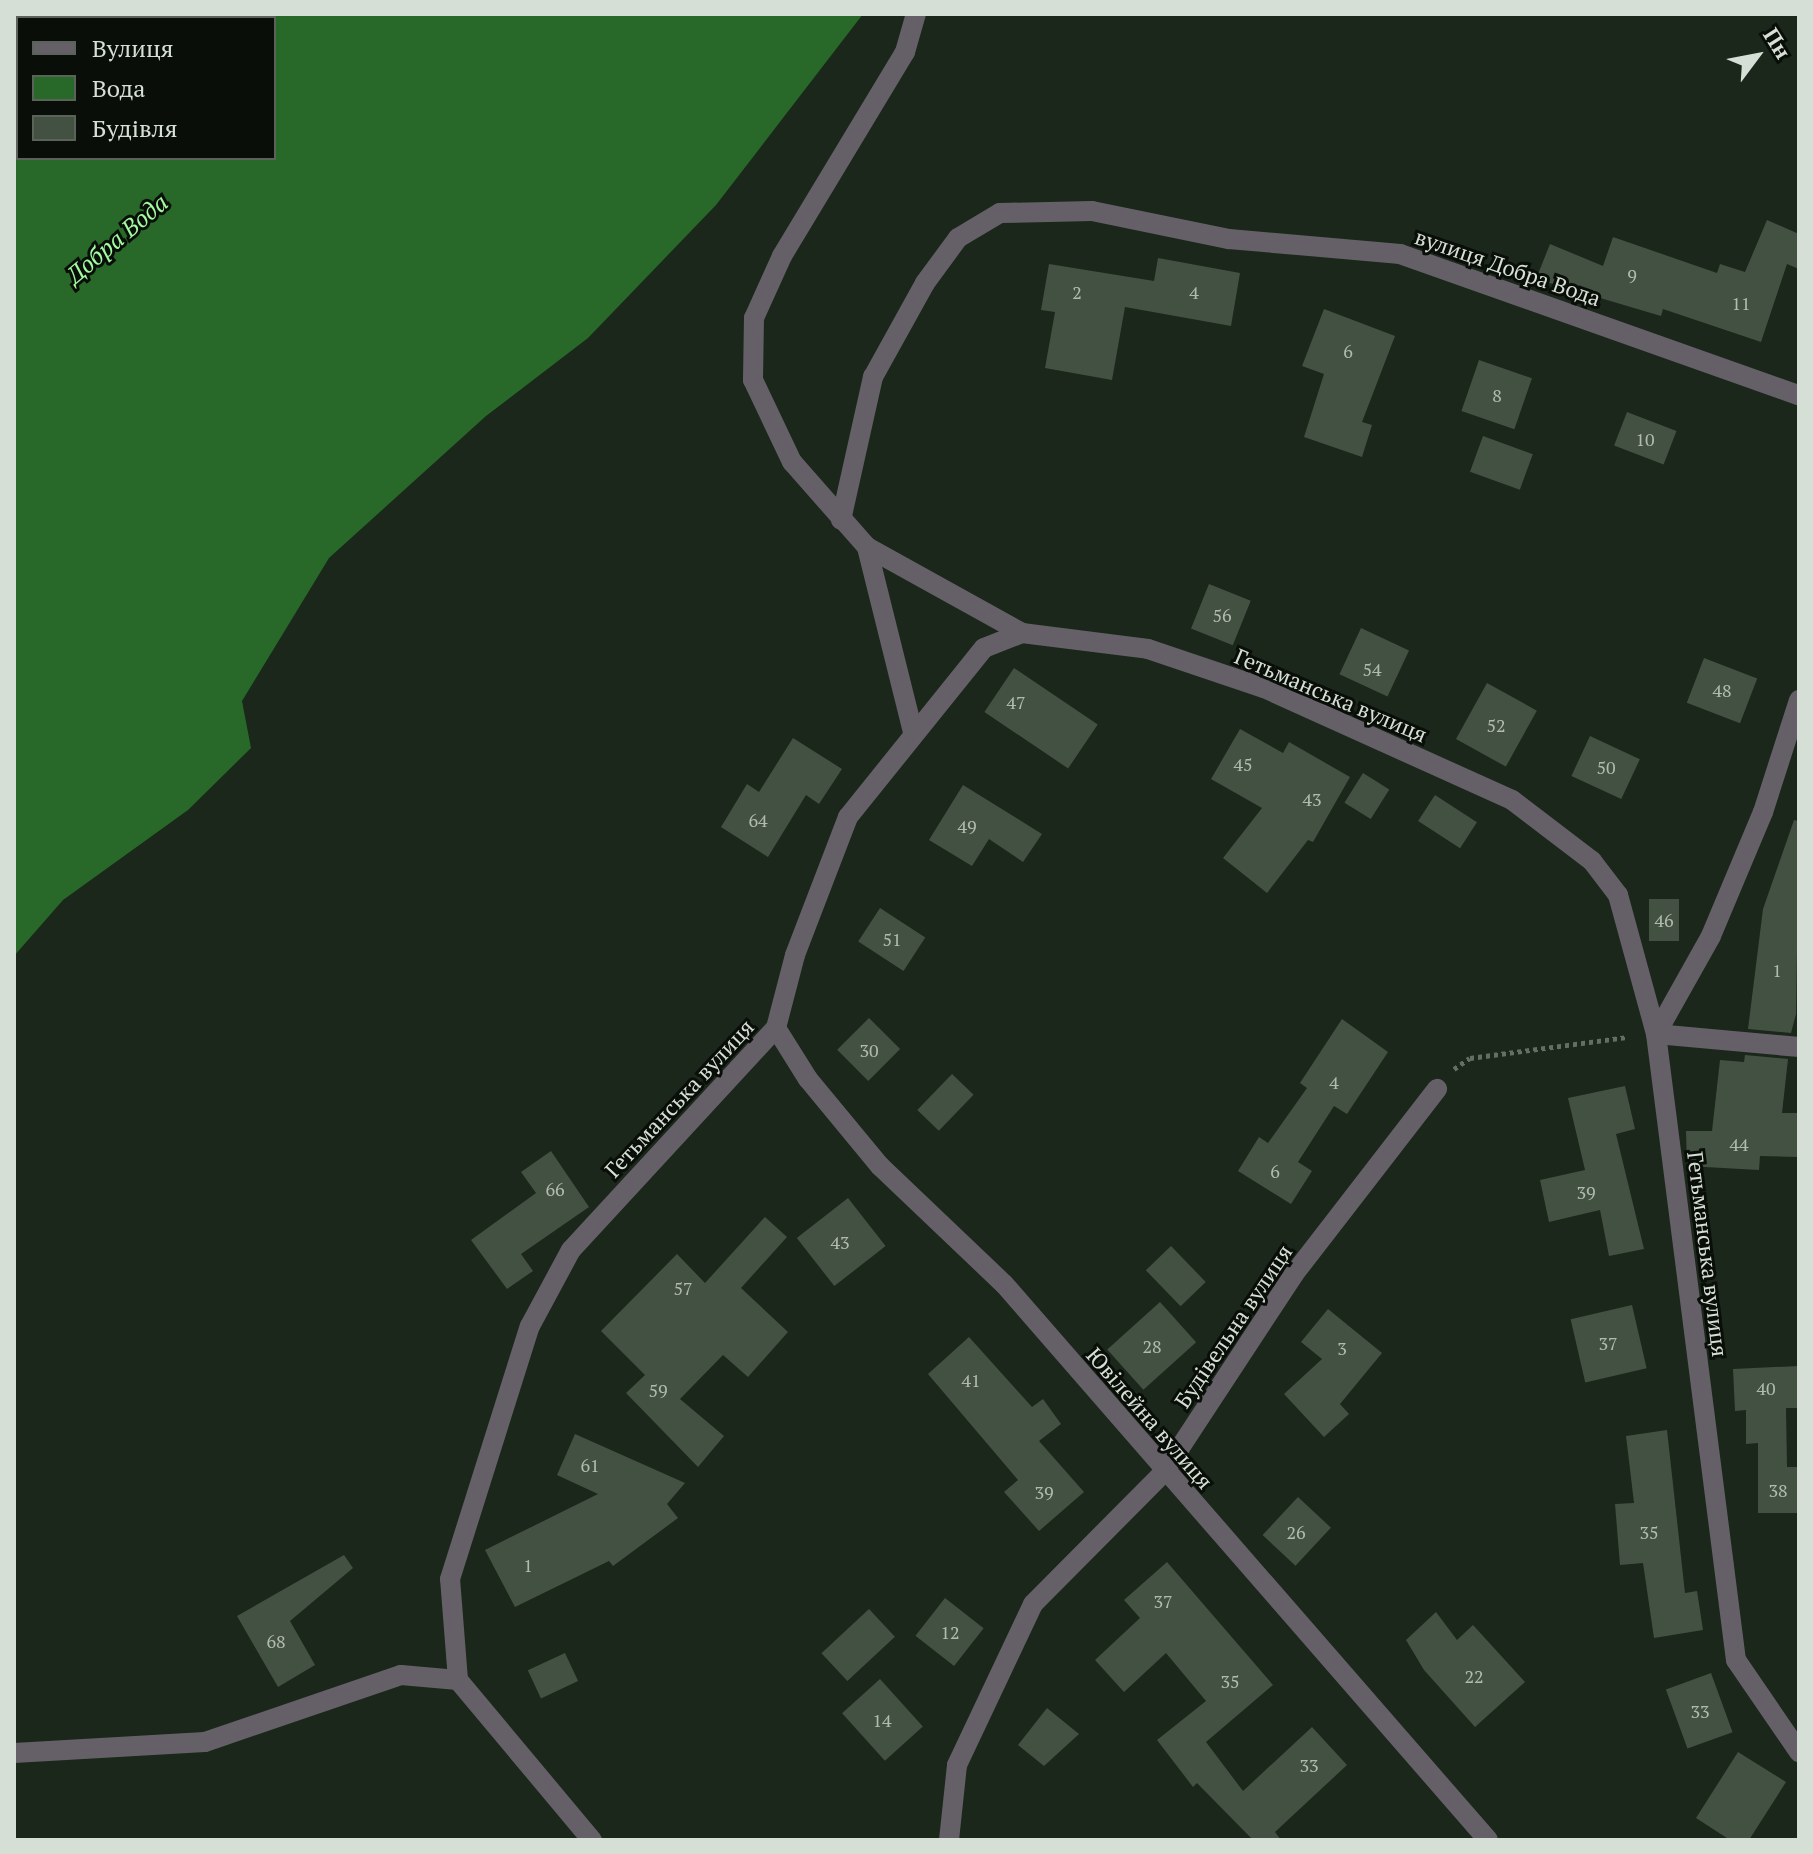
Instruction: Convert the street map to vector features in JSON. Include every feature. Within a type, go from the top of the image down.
[{"type":"street","points":[[916,14],[905,52],[782,256],[754,318],[753,380],[792,462],[867,547],[1022,633]]},
{"type":"street","name":"вулиця Добра Вода","points":[[841,520],[873,377],[925,283],[958,238],[1000,213],[1092,211],[1229,239],[1400,254],[1799,395]]},
{"type":"street","points":[[867,547],[913,732]]},
{"type":"street","name":"Гетьманська вулиця","points":[[458,1680],[450,1579],[530,1326],[571,1250],[776,1028],[795,955],[848,817],[913,732],[984,648],[1022,633],[1148,649],[1264,688],[1512,800],[1592,861],[1618,895],[1656,1034],[1736,1660],[1799,1752]]},
{"type":"street","points":[[1799,700],[1763,812],[1711,936],[1656,1034],[1799,1047]]},
{"type":"street","name":"Ювілейна вулиця","points":[[776,1028],[808,1079],[880,1166],[1004,1284],[1164,1472],[1488,1840]]},
{"type":"street","name":"Будівельна вулиця","points":[[949,1840],[957,1765],[1033,1604],[1164,1472],[1294,1274],[1437,1089]]},
{"type":"street","points":[[14,1753],[205,1742],[401,1675],[458,1680],[592,1840]]},
{"type":"path","points":[[1437,1089],[1470,1058],[1656,1034]]},
{"type":"water","name":"Добра Вода","points":[[14,14],[863,14],[716,205],[588,338],[486,416],[329,558],[242,701],[251,748],[188,810],[63,900],[14,956]]},
{"type":"building","points":[[1767,220],[1799,234],[1799,269],[1787,264],[1761,342],[1663,309],[1661,316],[1536,279],[1550,244],[1603,266],[1613,237],[1717,273],[1720,264],[1745,272]]},
{"type":"building","points":[[1158,258],[1240,273],[1231,326],[1125,307],[1112,380],[1045,368],[1055,312],[1041,310],[1049,264],[1154,281]]},
{"type":"building","points":[[1324,309],[1395,336],[1362,422],[1372,425],[1362,457],[1304,437],[1324,374],[1302,366]]},
{"type":"building","points":[[1479,360],[1532,378],[1514,429],[1461,411]]},
{"type":"building","points":[[1627,412],[1676,431],[1664,465],[1614,446]]},
{"type":"building","points":[[1483,436],[1533,454],[1520,490],[1470,472]]},
{"type":"building","points":[[1209,584],[1251,601],[1233,645],[1191,629]]},
{"type":"building","points":[[1361,628],[1409,650],[1387,697],[1339,674]]},
{"type":"building","points":[[1704,658],[1757,678],[1740,723],[1687,703]]},
{"type":"building","points":[[1014,668],[1098,724],[1068,768],[984,712]]},
{"type":"building","points":[[1487,683],[1537,711],[1506,767],[1456,739]]},
{"type":"building","points":[[1240,729],[1283,753],[1289,742],[1350,777],[1313,842],[1308,840],[1267,893],[1223,858],[1262,808],[1211,779]]},
{"type":"building","points":[[1590,736],[1640,759],[1621,799],[1571,776]]},
{"type":"building","points":[[793,738],[842,769],[819,804],[806,795],[768,857],[721,827],[747,784],[759,792]]},
{"type":"building","points":[[1363,773],[1389,789],[1371,819],[1344,803]]},
{"type":"building","points":[[963,785],[1042,834],[1023,862],[989,839],[972,866],[929,840]]},
{"type":"building","points":[[1435,795],[1477,822],[1460,848],[1418,821]]},
{"type":"building","points":[[1794,820],[1799,821],[1796,1014],[1791,1033],[1748,1029],[1763,909]]},
{"type":"building","points":[[1649,899],[1679,899],[1679,941],[1649,941]]},
{"type":"building","points":[[880,908],[925,937],[904,971],[858,942]]},
{"type":"building","points":[[869,1018],[900,1049],[868,1081],[837,1050]]},
{"type":"building","points":[[1342,1019],[1388,1052],[1347,1114],[1334,1106],[1298,1162],[1312,1171],[1291,1204],[1238,1171],[1259,1137],[1268,1143],[1307,1088],[1300,1083]]},
{"type":"building","points":[[1745,1055],[1788,1059],[1782,1113],[1799,1113],[1798,1157],[1760,1156],[1759,1170],[1687,1166],[1686,1131],[1712,1131],[1720,1060],[1744,1062]]},
{"type":"building","points":[[952,1074],[974,1095],[939,1131],[917,1110]]},
{"type":"building","points":[[1625,1086],[1635,1129],[1616,1134],[1644,1249],[1609,1256],[1600,1210],[1549,1222],[1540,1180],[1585,1170],[1568,1098]]},
{"type":"building","points":[[551,1151],[589,1207],[521,1254],[533,1271],[507,1289],[471,1240],[536,1193],[521,1172]]},
{"type":"building","points":[[848,1198],[886,1246],[834,1286],[797,1238]]},
{"type":"building","points":[[765,1217],[787,1237],[741,1288],[788,1332],[748,1377],[723,1355],[680,1399],[724,1436],[698,1467],[626,1393],[645,1375],[601,1331],[677,1254],[705,1283]]},
{"type":"building","points":[[1171,1246],[1206,1282],[1181,1306],[1146,1270]]},
{"type":"building","points":[[1160,1302],[1196,1342],[1143,1390],[1107,1350]]},
{"type":"building","points":[[1632,1305],[1647,1368],[1585,1383],[1571,1319]]},
{"type":"building","points":[[1328,1309],[1382,1353],[1340,1404],[1349,1414],[1324,1437],[1284,1394],[1322,1359],[1301,1342]]},
{"type":"building","points":[[969,1337],[1032,1407],[1043,1399],[1061,1424],[1039,1441],[1084,1492],[1039,1531],[1004,1492],[1018,1480],[928,1374]]},
{"type":"building","points":[[1799,1366],[1799,1408],[1786,1408],[1787,1467],[1799,1467],[1799,1513],[1758,1513],[1758,1443],[1746,1444],[1746,1410],[1735,1411],[1733,1369]]},
{"type":"building","points":[[1667,1430],[1685,1593],[1697,1591],[1703,1630],[1654,1638],[1643,1563],[1620,1565],[1615,1504],[1634,1503],[1626,1436]]},
{"type":"building","points":[[575,1434],[685,1483],[667,1504],[678,1518],[613,1566],[609,1561],[515,1607],[485,1550],[598,1494],[557,1475]]},
{"type":"building","points":[[1298,1497],[1331,1528],[1295,1566],[1263,1535]]},
{"type":"building","points":[[344,1555],[353,1568],[290,1621],[315,1665],[278,1687],[237,1616]]},
{"type":"building","points":[[1167,1562],[1273,1685],[1206,1742],[1243,1791],[1312,1727],[1347,1765],[1275,1832],[1281,1840],[1253,1840],[1197,1783],[1193,1787],[1157,1740],[1206,1701],[1166,1653],[1124,1692],[1095,1660],[1140,1618],[1124,1600]]},
{"type":"building","points":[[945,1598],[984,1628],[954,1666],[915,1636]]},
{"type":"building","points":[[869,1609],[895,1637],[847,1681],[821,1653]]},
{"type":"building","points":[[1436,1612],[1457,1640],[1473,1625],[1525,1682],[1475,1727],[1424,1670],[1406,1640]]},
{"type":"building","points":[[565,1653],[578,1681],[541,1698],[528,1670]]},
{"type":"building","points":[[1711,1673],[1733,1732],[1687,1749],[1666,1689]]},
{"type":"building","points":[[880,1679],[923,1727],[885,1761],[842,1713]]},
{"type":"building","points":[[1047,1708],[1079,1734],[1044,1766],[1018,1745]]},
{"type":"building","points":[[1738,1752],[1786,1782],[1749,1840],[1730,1840],[1696,1818]]}]
